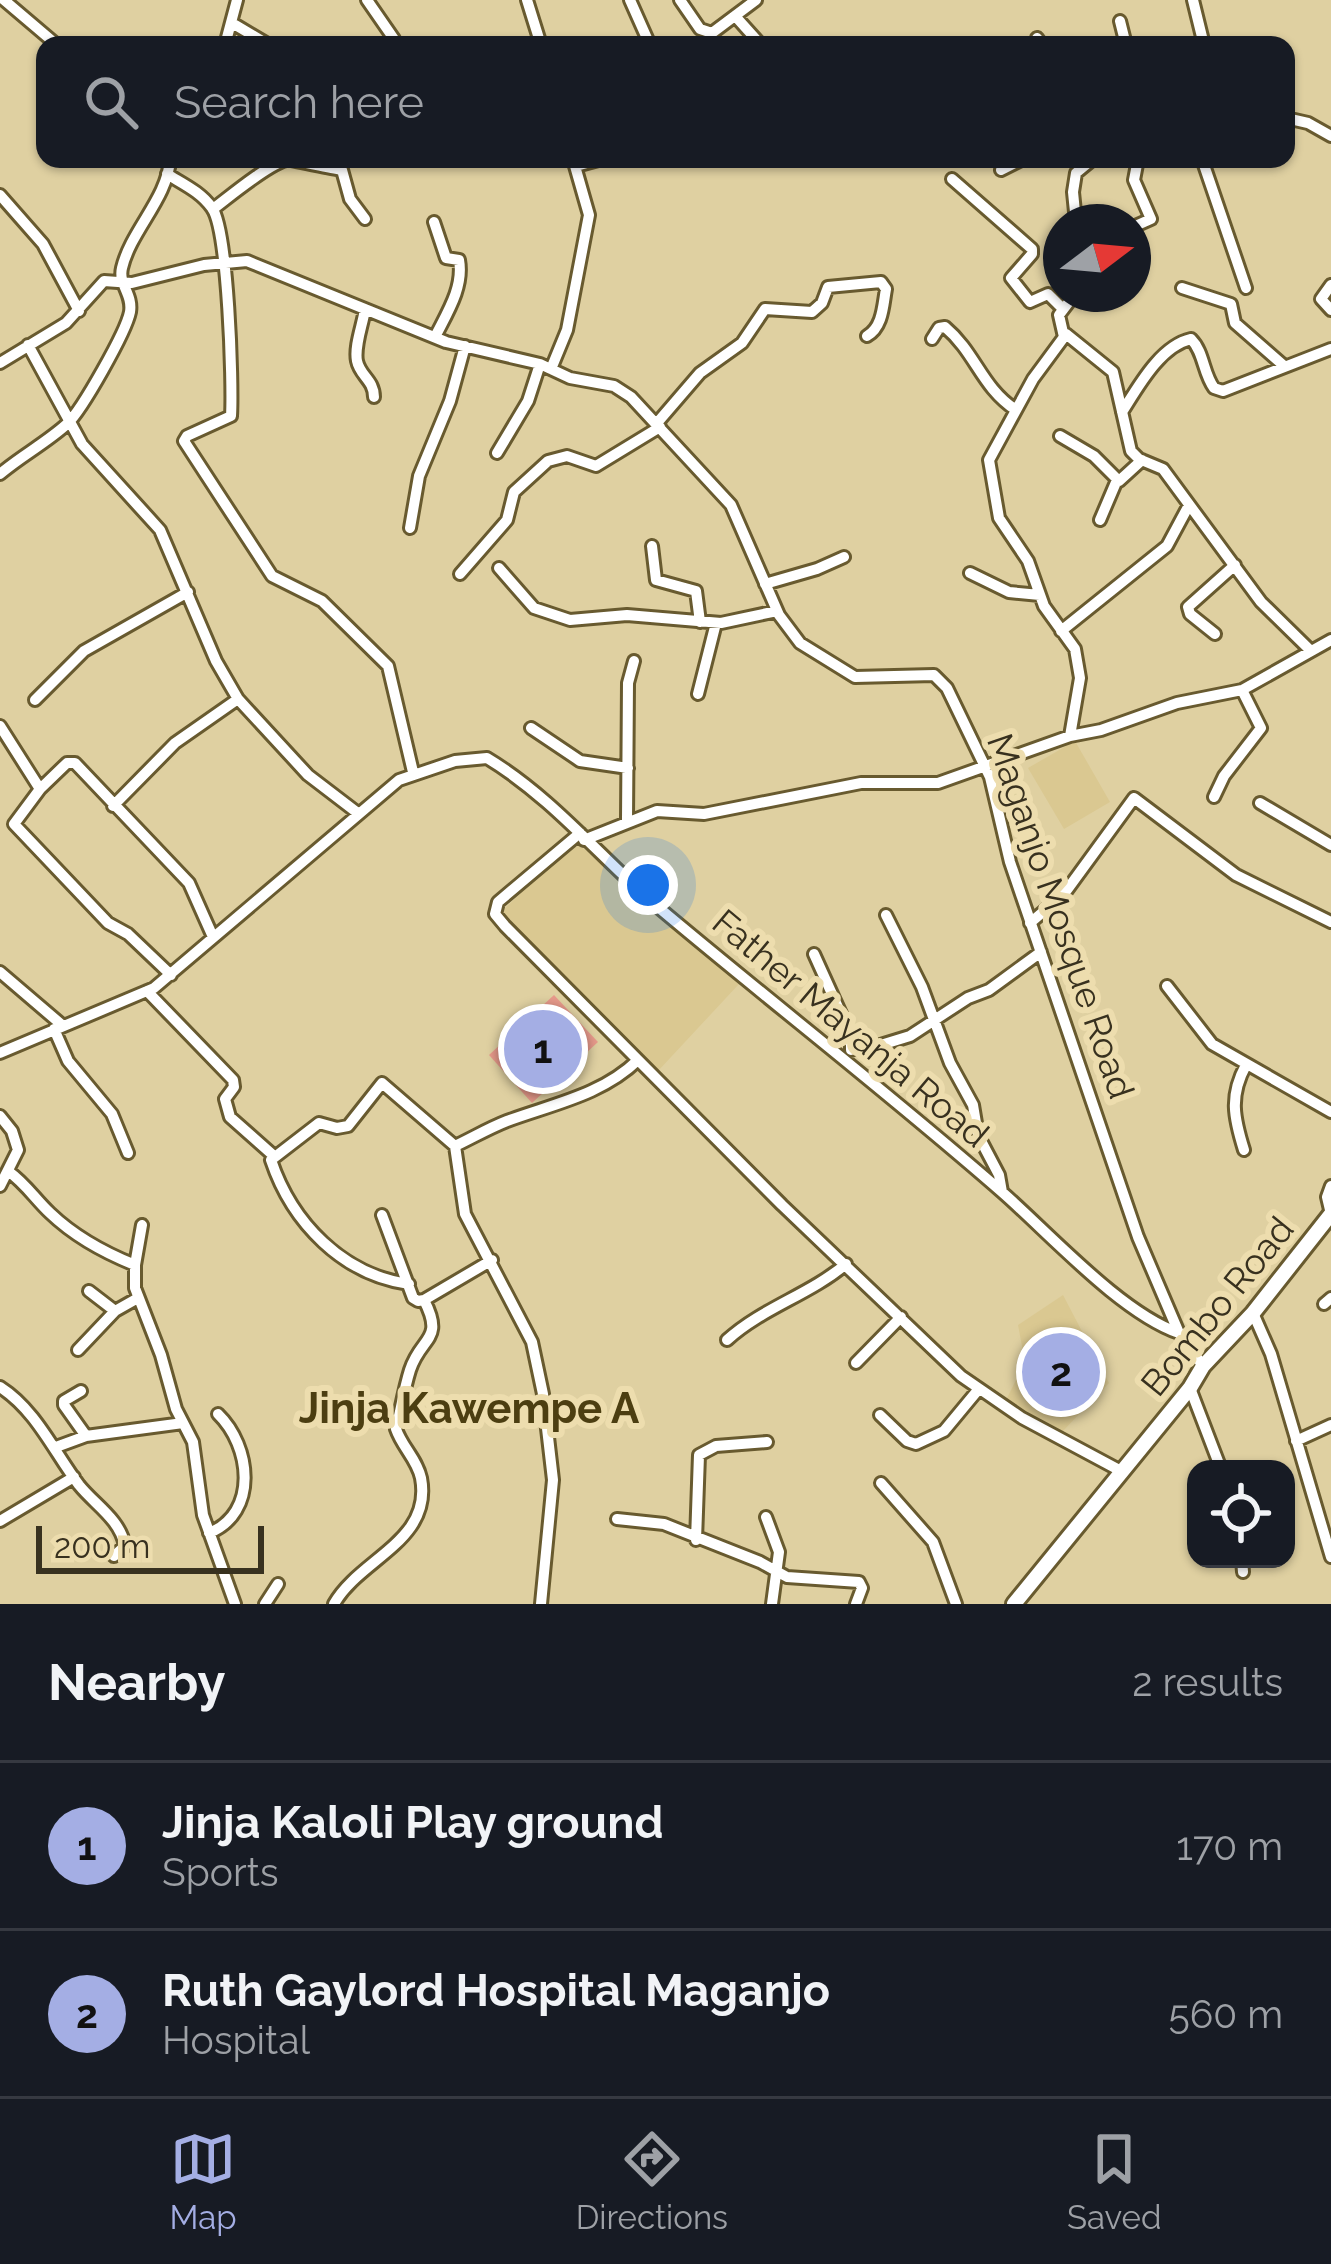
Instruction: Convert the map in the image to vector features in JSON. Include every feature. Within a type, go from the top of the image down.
[{"type":"main road","name":"Bombo Road","points":[[1014,1604],[1331,1214]]},
{"type":"street","points":[[4,0],[46,36]]},
{"type":"street","points":[[227,36],[237,0]]},
{"type":"street","points":[[367,0],[392,36]]},
{"type":"street","points":[[527,0],[538,36]]},
{"type":"street","points":[[630,0],[646,36]]},
{"type":"street","points":[[680,0],[700,29],[709,33],[755,0]]},
{"type":"street","points":[[1193,0],[1202,36]]},
{"type":"street","points":[[736,16],[753,36]]},
{"type":"street","points":[[1120,21],[1124,36]]},
{"type":"street","points":[[232,23],[253,36]]},
{"type":"street","points":[[1295,120],[1331,136]]},
{"type":"street","points":[[0,474],[69,422],[128,321],[130,293],[123,283],[122,267],[168,168]]},
{"type":"street","points":[[0,1053],[147,991],[171,975],[413,772],[388,666],[322,602],[272,576],[184,441],[231,416],[224,239],[213,209],[174,168]]},
{"type":"street","points":[[213,209],[273,168]]},
{"type":"street","points":[[317,168],[342,170],[350,199],[365,219]]},
{"type":"street","points":[[497,453],[567,330],[589,215],[576,168]]},
{"type":"street","points":[[1000,170],[1004,168]]},
{"type":"street","points":[[1075,204],[1079,168]]},
{"type":"street","points":[[1136,168],[1134,180],[1144,204]]},
{"type":"street","points":[[1205,168],[1246,288]]},
{"type":"street","points":[[952,179],[1032,249],[1033,254],[1011,278],[1030,302],[1043,296]]},
{"type":"street","points":[[0,195],[43,244],[79,311]]},
{"type":"street","points":[[434,222],[446,258],[461,262],[458,291],[435,337]]},
{"type":"street","name":"Maganjo Mosque Road","points":[[0,362],[79,311],[104,281],[123,283],[224,262],[255,263],[435,337],[546,366],[570,378],[620,388],[731,505],[777,611],[800,643],[855,676],[934,675],[941,680],[984,767],[1030,923],[1138,1237],[1179,1333],[1203,1366]]},
{"type":"street","points":[[460,574],[507,520],[514,493],[548,461],[567,455],[596,466],[658,425],[700,373],[742,343],[765,309],[812,312],[830,286],[881,282],[886,289],[882,314],[875,331],[867,336]]},
{"type":"street","points":[[1331,285],[1321,299],[1331,310]]},
{"type":"street","points":[[1182,287],[1231,304],[1235,323],[1283,365]]},
{"type":"street","points":[[365,309],[356,356],[373,382],[374,397]]},
{"type":"street","points":[[1062,312],[1066,334],[1113,372],[1131,451],[1163,469],[1261,602],[1311,651]]},
{"type":"street","points":[[932,338],[945,327],[966,349],[988,388],[1016,410]]},
{"type":"street","points":[[1066,334],[990,454],[989,467],[999,518],[1028,561],[1040,596],[1078,660],[1080,678],[1070,736]]},
{"type":"street","points":[[1122,412],[1155,365],[1182,340],[1191,339],[1198,346],[1205,376],[1222,391],[1331,349]]},
{"type":"street","points":[[28,345],[82,444],[160,530],[216,661],[238,699],[308,775],[358,814]]},
{"type":"street","points":[[410,528],[419,476],[450,401],[465,346]]},
{"type":"street","points":[[1060,436],[1100,460],[1117,480]]},
{"type":"street","points":[[1117,480],[1126,479],[1142,460]]},
{"type":"street","points":[[1100,520],[1117,480]]},
{"type":"street","points":[[1061,631],[1167,546],[1189,505]]},
{"type":"street","points":[[652,546],[656,580],[696,591],[700,622]]},
{"type":"street","points":[[765,584],[844,556]]},
{"type":"street","points":[[1215,634],[1187,607],[1235,566]]},
{"type":"street","points":[[499,568],[534,608],[580,622],[627,615],[716,623],[777,611]]},
{"type":"street","points":[[970,573],[1009,592],[1040,596]]},
{"type":"street","points":[[35,700],[85,651],[188,592]]},
{"type":"street","points":[[698,694],[716,623]]},
{"type":"street","points":[[1121,1471],[978,1390],[638,1060],[505,926],[495,908],[582,837],[657,811],[704,814],[861,783],[938,783],[1177,703],[1242,690],[1331,640]]},
{"type":"street","points":[[627,821],[628,693],[634,661]]},
{"type":"street","points":[[1214,797],[1261,728],[1242,690]]},
{"type":"street","points":[[113,806],[175,743],[238,699]]},
{"type":"street","points":[[0,726],[40,789]]},
{"type":"street","points":[[531,728],[580,761],[628,768]]},
{"type":"street","name":"Father Mayanja Road","points":[[413,772],[487,758],[550,804],[582,837],[1139,1313],[1179,1333]]},
{"type":"street","points":[[14,824],[40,789],[70,761],[190,883],[213,938]]},
{"type":"street","points":[[1030,923],[1064,895],[1134,798],[1236,875],[1331,922]]},
{"type":"street","points":[[1260,803],[1331,845]]},
{"type":"street","points":[[0,818],[14,824],[108,923],[128,934],[171,975]]},
{"type":"street","points":[[886,915],[973,1105],[978,1135],[999,1175],[1002,1192]]},
{"type":"street","points":[[852,1047],[890,1044],[989,990],[1041,952]]},
{"type":"street","points":[[814,954],[851,1036],[849,1065]]},
{"type":"street","points":[[0,972],[58,1027],[68,1061],[112,1114],[128,1153]]},
{"type":"street","points":[[1167,986],[1212,1044],[1331,1112]]},
{"type":"street","points":[[147,991],[233,1080],[235,1087],[225,1099],[227,1112],[274,1156]]},
{"type":"street","points":[[454,1146],[589,1092],[614,1080],[638,1060]]},
{"type":"street","points":[[1244,1150],[1232,1110],[1246,1065]]},
{"type":"street","points":[[409,1284],[375,1278],[323,1245],[288,1198],[272,1164],[274,1156],[319,1123],[348,1126],[382,1083],[454,1146],[465,1214],[530,1333],[546,1411],[553,1480],[541,1604]]},
{"type":"street","points":[[0,1116],[17,1143],[16,1158],[0,1186]]},
{"type":"street","points":[[8,1172],[30,1187],[64,1224],[112,1256],[135,1265]]},
{"type":"street","points":[[1331,1186],[1327,1197],[1331,1214]]},
{"type":"street","points":[[382,1215],[415,1300],[424,1300],[492,1260]]},
{"type":"street","points":[[142,1225],[135,1265],[138,1298],[196,1453],[209,1533],[235,1604]]},
{"type":"street","points":[[727,1340],[846,1264]]},
{"type":"street","points":[[89,1291],[116,1311]]},
{"type":"street","points":[[78,1350],[116,1311],[138,1298]]},
{"type":"street","points":[[334,1604],[351,1581],[402,1540],[420,1509],[423,1487],[417,1463],[396,1429],[412,1364],[433,1332],[424,1300]]},
{"type":"street","points":[[1253,1313],[1268,1344],[1331,1557]]},
{"type":"street","points":[[856,1363],[902,1317]]},
{"type":"street","points":[[0,1387],[19,1402],[121,1531],[125,1546],[114,1556]]},
{"type":"street","points":[[1190,1388],[1218,1460]]},
{"type":"street","points":[[880,1415],[916,1444],[951,1425],[978,1390]]},
{"type":"street","points":[[81,1391],[64,1401],[86,1436]]},
{"type":"street","points":[[209,1533],[234,1515],[243,1486],[241,1444],[218,1414]]},
{"type":"street","points":[[56,1447],[86,1436],[183,1423]]},
{"type":"street","points":[[1296,1441],[1331,1425]]},
{"type":"street","points":[[696,1540],[699,1455],[716,1446],[766,1442]]},
{"type":"street","points":[[0,1521],[74,1477]]},
{"type":"street","points":[[880,1483],[933,1542],[956,1604]]},
{"type":"street","points":[[766,1517],[779,1552],[772,1604]]},
{"type":"street","points":[[617,1519],[654,1521],[793,1579],[859,1582],[862,1588],[856,1604]]},
{"type":"street","points":[[265,1604],[278,1584]]},
{"type":"shaded area","points":[[1075,741],[1110,802],[1064,829],[1028,768]]},
{"type":"shaded area","points":[[579,846],[739,984],[658,1071],[498,915],[566,850]]},
{"type":"shaded area","points":[[554,995],[598,1042],[532,1103],[489,1055]]},
{"type":"shaded area","points":[[1063,1295],[1109,1383],[1062,1432],[1043,1426],[1006,1400],[1025,1362],[1018,1325]]},
{"type":"place","name":"Jinja Kaloli Play ground","points":[[543,1049]]},
{"type":"place","name":"Ruth Gaylord Hospital Maganjo","points":[[1061,1372]]},
{"type":"district","name":"Jinja Kawempe A","points":[[469,1408]]}]
